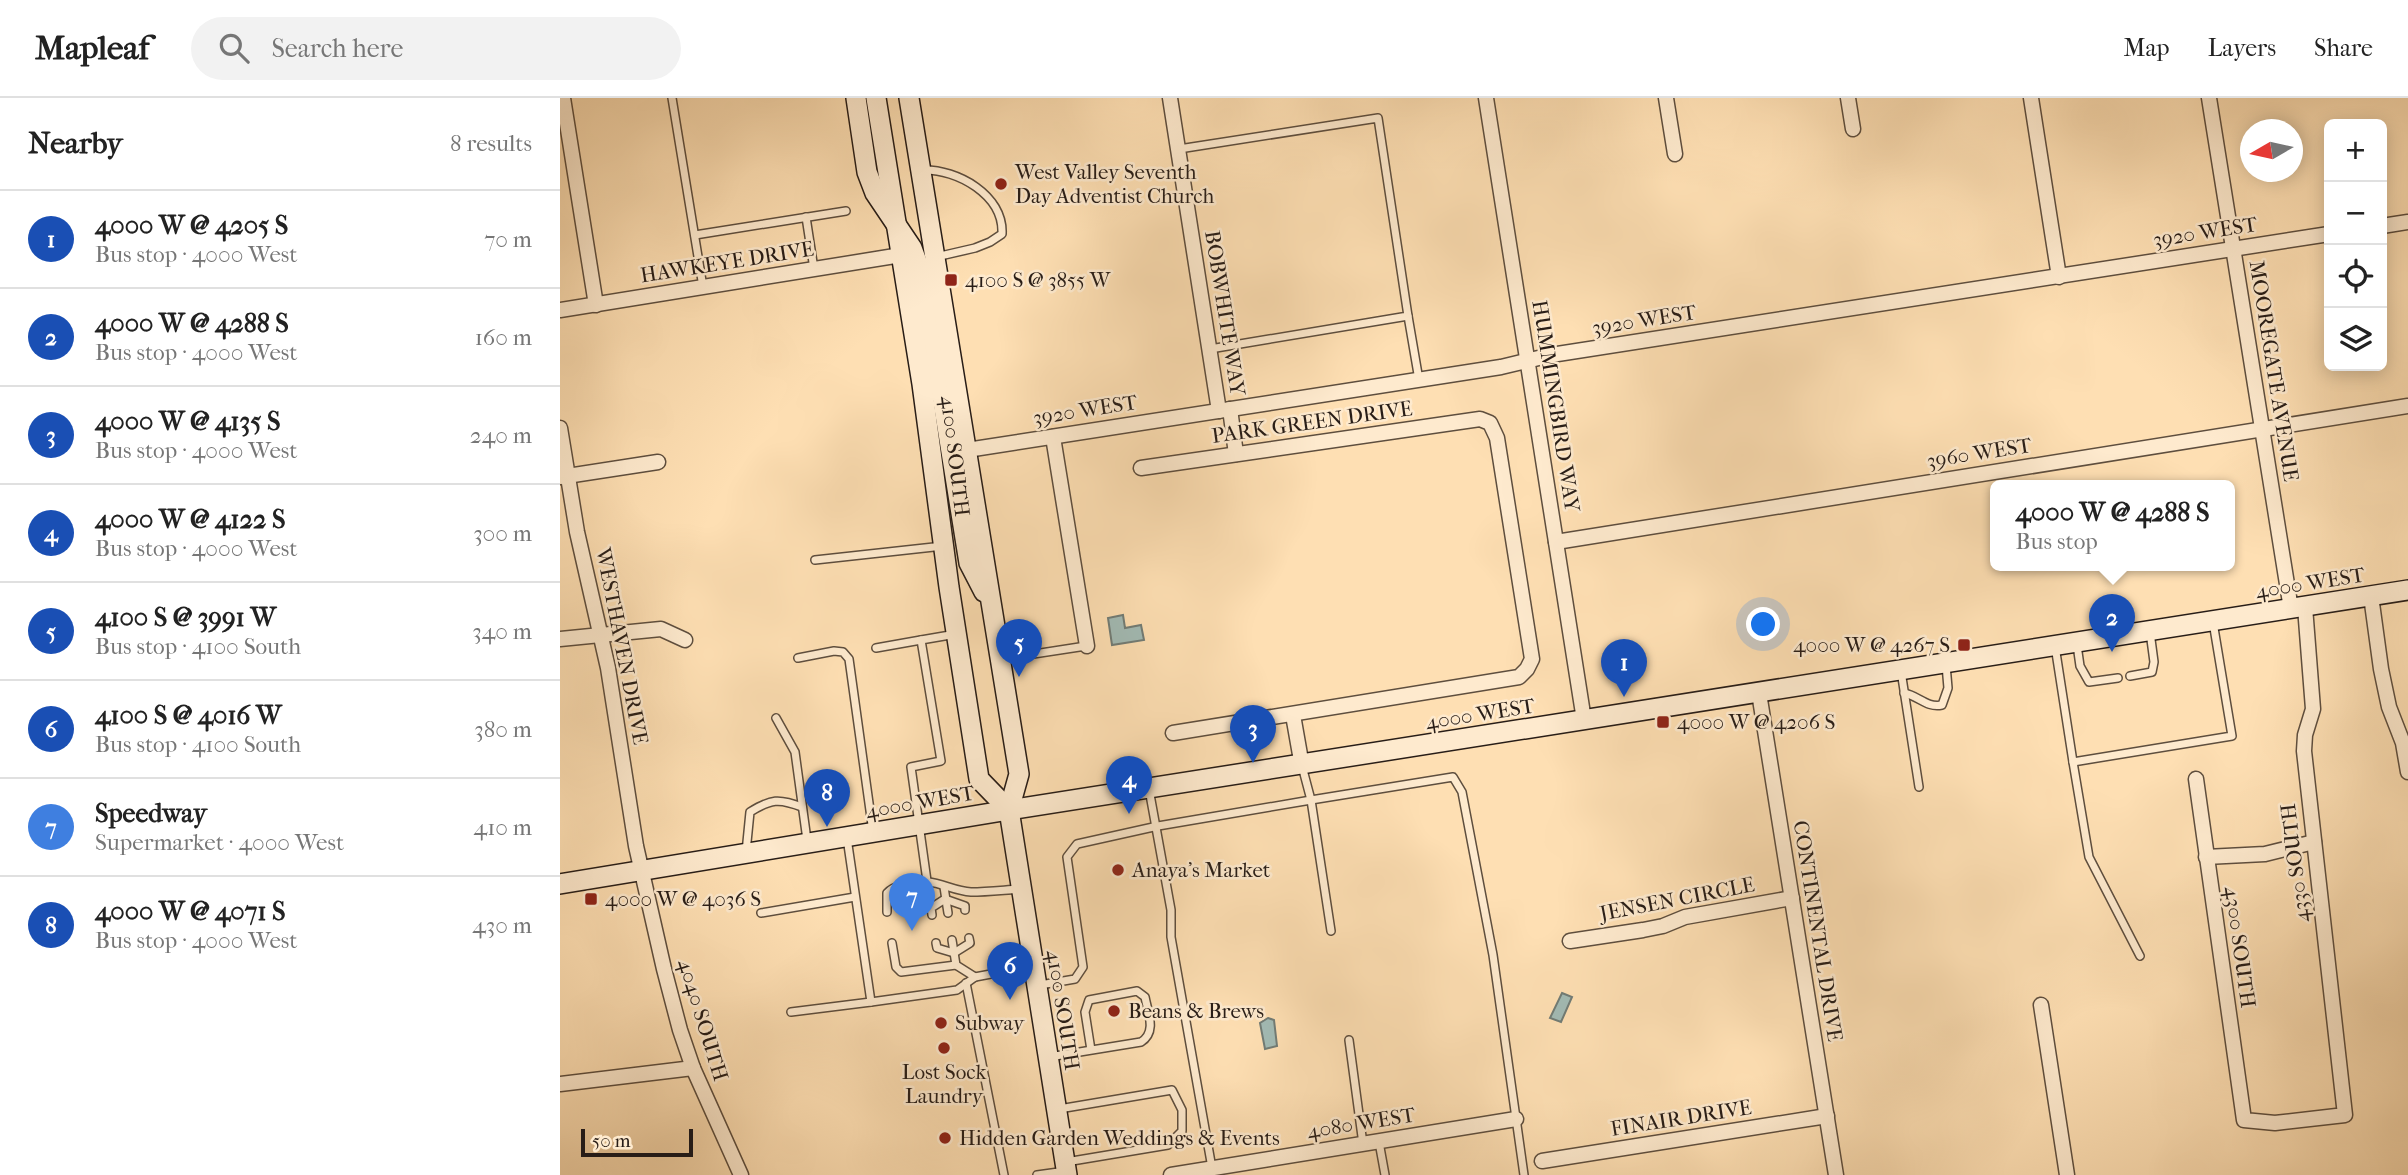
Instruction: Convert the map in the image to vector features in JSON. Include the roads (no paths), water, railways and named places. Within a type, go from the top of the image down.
[{"type":"main road","points":[[856,98],[867,173],[876,194],[912,248],[923,278],[969,563],[992,609]]},
{"type":"main road","name":"4100 SOUTH","points":[[876,98],[929,431],[943,546],[979,779],[1009,810]]},
{"type":"main road","name":"4100 SOUTH","points":[[909,98],[1019,774],[1009,810],[1066,1169]]},
{"type":"main road","name":"4000 WEST","points":[[560,884],[1009,810],[2408,590]]},
{"type":"street","points":[[563,98],[596,305]]},
{"type":"street","name":"BOBWHITE WAY","points":[[1170,98],[1210,349],[1236,454]]},
{"type":"street","name":"HUMMINGBIRD WAY","points":[[1486,98],[1584,720]]},
{"type":"street","points":[[1666,98],[1675,154]]},
{"type":"street","points":[[1848,98],[1853,129]]},
{"type":"street","points":[[2031,98],[2059,277]]},
{"type":"street","name":"MOOREGATE AVENUE","points":[[2210,98],[2263,429],[2298,608]]},
{"type":"street","points":[[2387,225],[2408,222]]},
{"type":"street","name":"3920 WEST","points":[[967,450],[1419,380],[1551,355],[2324,235]]},
{"type":"street","name":"HAWKEYE DRIVE","points":[[560,310],[901,255]]},
{"type":"street","name":"3960 WEST","points":[[1556,542],[2408,406]]},
{"type":"street","name":"PARK GREEN DRIVE","points":[[1140,468],[1480,419],[1490,423],[1497,438],[1532,659],[1527,669],[1519,677],[1293,715]]},
{"type":"street","name":"WESTHAVEN DRIVE","points":[[560,428],[564,476],[608,667],[636,846],[643,871]]},
{"type":"street","points":[[1053,437],[1087,646]]},
{"type":"street","points":[[564,476],[658,462]]},
{"type":"street","points":[[2371,596],[2381,669],[2389,707],[2403,743],[2408,772]]},
{"type":"street","name":"4330 SOUTH","points":[[2244,1120],[2275,1123],[2345,1115],[2304,751],[2305,735],[2313,709],[2298,608]]},
{"type":"street","points":[[560,639],[661,629],[685,640]]},
{"type":"street","name":"CONTINENTAL DRIVE","points":[[1759,693],[1836,1175]]},
{"type":"street","points":[[1173,733],[1293,715],[1302,765]]},
{"type":"street","name":"4300 SOUTH","points":[[2196,779],[2244,1120]]},
{"type":"street","points":[[2206,857],[2265,853],[2314,842]]},
{"type":"street","name":"4040 SOUTH","points":[[643,871],[680,1030],[713,1118],[741,1175]]},
{"type":"street","name":"JENSEN CIRCLE","points":[[1570,941],[1643,930],[1685,917],[1792,898]]},
{"type":"street","points":[[2041,1005],[2067,1175]]},
{"type":"street","points":[[560,1084],[693,1068]]},
{"type":"street","name":"FINAIR DRIVE","points":[[1542,1161],[1827,1116]]},
{"type":"street","name":"4080 WEST","points":[[1171,1175],[1212,1168],[1244,1169],[1379,1141],[1516,1119]]},
{"type":"lane","points":[[672,98],[703,287]]},
{"type":"lane","points":[[1178,149],[1378,118],[1419,380]]},
{"type":"lane","points":[[921,170],[948,172],[966,180],[992,203],[1003,220],[1002,234],[990,242],[936,257]]},
{"type":"lane","points":[[695,235],[846,211]]},
{"type":"lane","points":[[806,217],[814,269]]},
{"type":"lane","points":[[1210,349],[1408,316]]},
{"type":"lane","points":[[815,560],[943,546]]},
{"type":"lane","points":[[2073,762],[2232,736],[2213,621]]},
{"type":"lane","points":[[2130,676],[2152,672],[2154,662],[2149,631]]},
{"type":"lane","points":[[876,648],[956,634]]},
{"type":"lane","points":[[921,640],[941,761],[911,767],[927,881]]},
{"type":"lane","points":[[2077,643],[2080,666],[2089,682],[2118,678]]},
{"type":"lane","points":[[1000,659],[1087,646]]},
{"type":"lane","points":[[2055,646],[2089,857],[2140,956]]},
{"type":"lane","points":[[798,658],[834,651],[843,652],[849,659],[873,833]]},
{"type":"lane","points":[[1905,694],[1914,695],[1925,705],[1942,705],[1948,688],[1945,663]]},
{"type":"lane","points":[[1901,670],[1919,787]]},
{"type":"lane","points":[[776,718],[795,752],[807,844]]},
{"type":"lane","points":[[1302,765],[1311,800],[1331,931]]},
{"type":"lane","points":[[791,1012],[957,990],[975,977],[1035,976],[1075,979],[1083,967],[1067,857],[1077,844],[1158,826],[1453,777],[1462,792],[1493,955],[1524,1175]]},
{"type":"lane","points":[[1149,789],[1158,826],[1171,910],[1171,937],[1212,1168]]},
{"type":"lane","points":[[746,855],[750,812],[765,803],[784,800],[802,807]]},
{"type":"lane","points":[[847,837],[871,1002]]},
{"type":"lane","points":[[887,912],[887,893],[892,887],[927,881],[970,892],[1021,889]]},
{"type":"lane","points":[[944,887],[948,913]]},
{"type":"lane","points":[[761,913],[855,897]]},
{"type":"lane","points":[[932,915],[931,908],[945,900],[965,906],[965,910]]},
{"type":"lane","points":[[936,943],[937,948],[954,953],[970,943],[969,938]]},
{"type":"lane","points":[[952,940],[956,965]]},
{"type":"lane","points":[[892,943],[896,967],[901,972],[956,965],[975,977]]},
{"type":"lane","points":[[966,983],[1003,1175]]},
{"type":"lane","points":[[1048,1058],[1141,1042],[1147,1038],[1151,1029],[1145,997],[1137,992],[1089,1000],[1085,1012],[1091,1050]]},
{"type":"lane","points":[[1349,1040],[1363,1144]]},
{"type":"lane","points":[[1037,1175],[1168,1144],[1182,1131],[1182,1110],[1172,1090],[1056,1109]]},
{"type":"lane","points":[[1379,1141],[1385,1175]]},
{"type":"water","points":[[1123,615],[1125,628],[1141,625],[1144,640],[1112,645],[1108,618]]},
{"type":"water","points":[[1562,993],[1572,997],[1561,1022],[1550,1018]]},
{"type":"water","points":[[1268,1018],[1274,1020],[1277,1046],[1265,1049],[1260,1023]]},
{"type":"place","name":"West Valley Seventh Day Adventist Church","points":[[1001,184]]},
{"type":"place","name":"4100 S @ 3855 W","points":[[951,280]]},
{"type":"place","name":"4000 W @ 4267 S","points":[[1964,645]]},
{"type":"place","name":"4000 W @ 4288 S","points":[[2112,652]]},
{"type":"place","name":"4100 S @ 3991 W","points":[[1019,677]]},
{"type":"place","name":"4000 W @ 4205 S","points":[[1624,697]]},
{"type":"place","name":"4000 W @ 4206 S","points":[[1663,722]]},
{"type":"place","name":"4000 W @ 4135 S","points":[[1253,763]]},
{"type":"place","name":"4000 W @ 4122 S","points":[[1129,814]]},
{"type":"place","name":"4000 W @ 4071 S","points":[[827,827]]},
{"type":"place","name":"Anaya's Market","points":[[1118,870]]},
{"type":"place","name":"4000 W @ 4036 S","points":[[591,899]]},
{"type":"place","name":"Speedway","points":[[912,931]]},
{"type":"place","name":"4100 S @ 4016 W","points":[[1010,1000]]},
{"type":"place","name":"Beans & Brews","points":[[1114,1011]]},
{"type":"place","name":"Subway","points":[[941,1023]]},
{"type":"place","name":"Lost Sock Laundry","points":[[944,1048]]},
{"type":"place","name":"Hidden Garden Weddings & Events","points":[[945,1138]]}]
